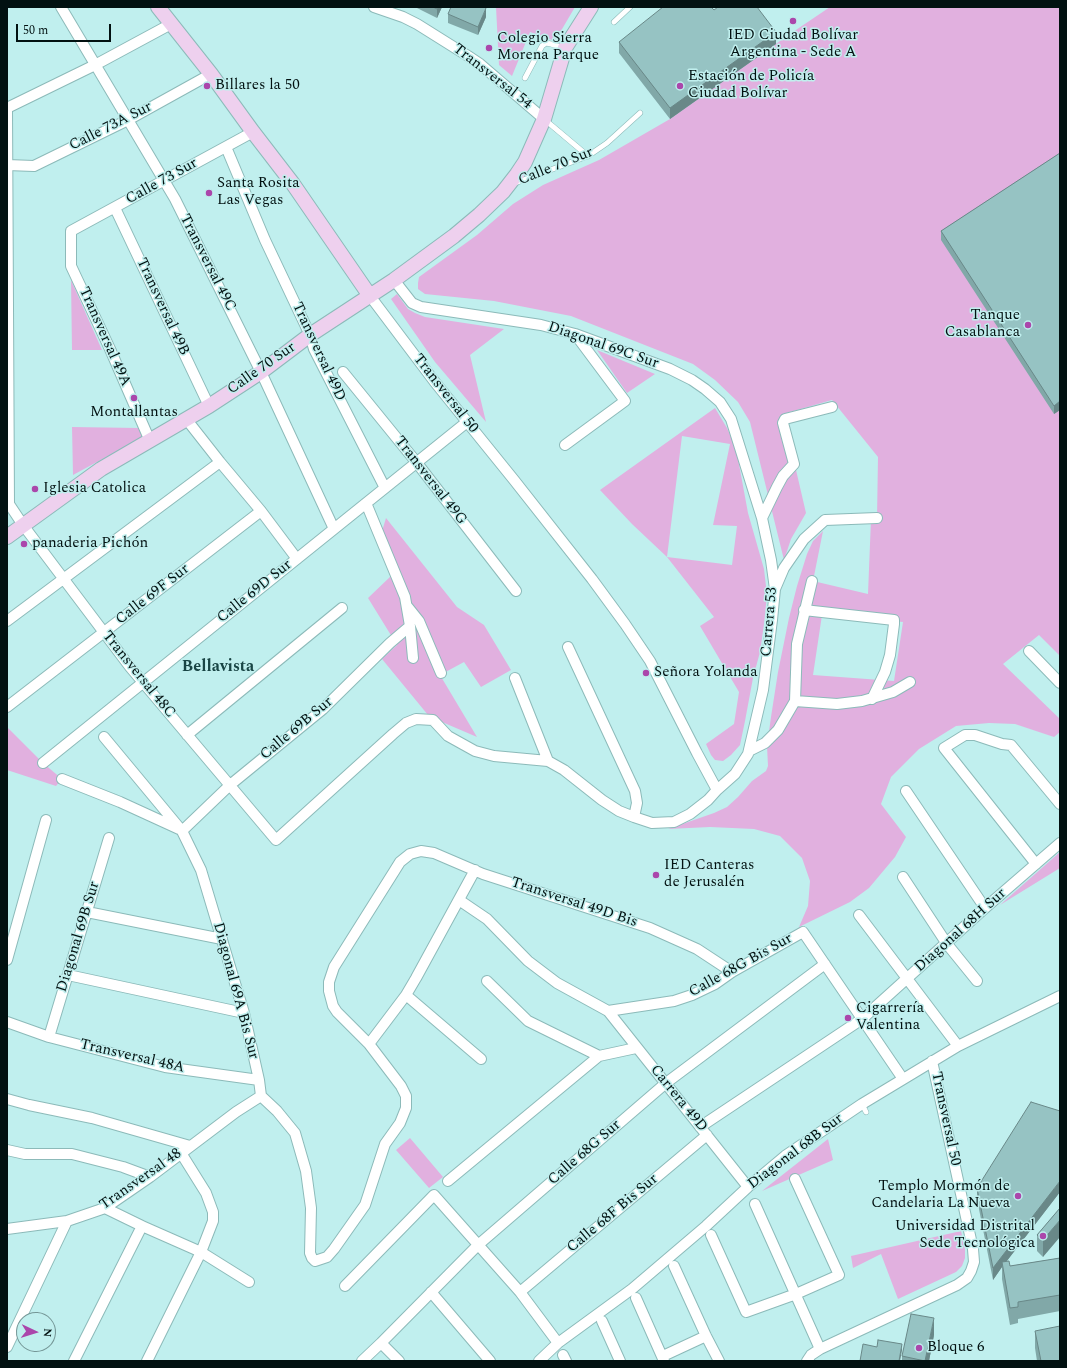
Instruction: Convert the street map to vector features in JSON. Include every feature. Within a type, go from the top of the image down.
[{"type":"street","name":"Transversal 49C","points":[[61,7],[175,199],[261,372],[334,529]]},
{"type":"street","name":"Transversal 50","points":[[158,7],[212,74],[253,132],[293,184],[370,296],[434,381],[592,579],[650,661],[717,790]]},
{"type":"street","name":"Transversal 54","points":[[374,7],[403,17],[417,24],[468,56],[480,64],[544,119]]},
{"type":"street","name":"Calle 70 Sur","points":[[7,537],[101,469],[187,420],[261,372],[310,335],[394,280],[454,236],[491,205],[507,187],[525,162],[544,119],[565,48],[591,7]]},
{"type":"street","points":[[8,497],[7,108],[95,65],[171,24]]},
{"type":"street","name":"Calle 73A Sur","points":[[7,165],[34,166],[128,120],[212,74]]},
{"type":"street","name":"Calle 73 Sur","points":[[71,231],[253,132]]},
{"type":"street","name":"Transversal 49D","points":[[226,147],[265,240],[310,335],[314,350],[385,488]]},
{"type":"street","name":"Transversal 49B","points":[[115,208],[209,406]]},
{"type":"street","name":"Transversal 49A","points":[[71,231],[71,266],[110,349],[150,441]]},
{"type":"street","name":"Diagonal 69C Sur","points":[[394,280],[412,303],[421,307],[535,324],[575,334],[670,369],[692,380],[720,402]]},
{"type":"street","points":[[565,445],[625,401],[575,334]]},
{"type":"street","name":"Transversal 49G","points":[[343,372],[417,463],[516,591]]},
{"type":"street","name":"Carrera 53","points":[[548,761],[564,770],[602,800],[619,811],[652,823],[674,822],[690,814],[708,800],[735,774],[749,751],[763,690],[775,589],[771,560],[762,518],[731,419],[720,402]]},
{"type":"street","points":[[762,518],[783,476],[794,464],[783,423],[785,419],[832,407]]},
{"type":"street","points":[[187,420],[261,511],[297,559]]},
{"type":"street","name":"Calle 69D Sur","points":[[43,762],[467,422]]},
{"type":"street","points":[[7,621],[220,462]]},
{"type":"street","name":"Transversal 48C","points":[[8,497],[23,525],[142,682],[276,840],[406,723],[416,719],[433,720],[448,736],[475,751],[494,756],[548,761]]},
{"type":"street","points":[[366,504],[405,596],[413,658]]},
{"type":"street","name":"Calle 69F Sur","points":[[7,707],[261,511]]},
{"type":"street","points":[[775,589],[784,568],[804,539],[825,520],[877,518]]},
{"type":"street","points":[[749,751],[765,743],[778,730],[795,701],[797,644],[812,581]]},
{"type":"street","points":[[407,606],[419,622],[440,672]]},
{"type":"street","points":[[187,735],[342,608]]},
{"type":"street","points":[[804,610],[894,620],[890,655],[885,672],[872,699]]},
{"type":"street","name":"Calle 69B Sur","points":[[182,830],[230,785],[323,709],[390,643],[410,626]]},
{"type":"street","points":[[568,647],[635,791],[637,803],[634,817]]},
{"type":"street","points":[[1029,650],[1060,684]]},
{"type":"street","points":[[515,678],[548,761]]},
{"type":"street","points":[[795,701],[837,704],[872,699],[893,692],[910,682]]},
{"type":"street","points":[[1036,864],[944,748],[965,735],[975,735],[1002,744],[1011,745],[1060,804]]},
{"type":"street","name":"Diagonal 69A Bis Sur","points":[[104,737],[182,830],[201,870],[244,1013],[259,1080],[261,1096]]},
{"type":"street","points":[[62,779],[120,802],[182,830]]},
{"type":"street","points":[[906,791],[985,908]]},
{"type":"street","points":[[7,960],[46,820]]},
{"type":"street","name":"Diagonal 69B Sur","points":[[49,1037],[109,838]]},
{"type":"street","name":"Diagonal 68H Sur","points":[[862,1019],[947,944],[985,908],[1060,843]]},
{"type":"street","name":"Transversal 49D Bis","points":[[369,1044],[337,1012],[333,1006],[329,992],[329,982],[334,967],[400,862],[410,854],[421,851],[434,853],[475,870],[650,928],[697,949],[732,972]]},
{"type":"street","points":[[261,1096],[277,1111],[294,1133],[306,1171],[311,1208],[310,1253],[315,1261],[327,1257],[365,1205],[385,1144],[400,1123],[406,1108],[406,1096],[401,1086],[369,1044],[406,995],[475,870]]},
{"type":"street","points":[[903,877],[947,944],[977,981]]},
{"type":"street","points":[[459,900],[487,919],[528,961],[557,983],[608,1011]]},
{"type":"street","points":[[87,912],[222,939]]},
{"type":"street","points":[[859,914],[958,1046]]},
{"type":"street","name":"Calle 68G Bis Sur","points":[[608,1011],[674,1001],[692,995],[715,984],[732,972],[803,932],[825,964]]},
{"type":"street","points":[[825,964],[903,1079]]},
{"type":"street","name":"Calle 68G Sur","points":[[362,1361],[478,1245],[666,1083],[825,964]]},
{"type":"street","points":[[68,975],[244,1013]]},
{"type":"street","points":[[487,981],[528,1021],[599,1056]]},
{"type":"street","points":[[406,995],[481,1060]]},
{"type":"street","name":"Diagonal 68B Sur","points":[[539,1361],[558,1343],[632,1288],[706,1226],[748,1187],[785,1156],[864,1108],[903,1079],[932,1061],[958,1046],[1060,996]]},
{"type":"street","name":"Carrera 49D","points":[[608,1011],[748,1187]]},
{"type":"street","points":[[700,1127],[862,1019]]},
{"type":"street","name":"Transversal 48A","points":[[7,1022],[49,1037],[165,1067],[259,1080]]},
{"type":"street","points":[[448,1181],[599,1056],[636,1048]]},
{"type":"street","name":"Transversal 50","points":[[820,1348],[958,1285],[967,1278],[971,1271],[974,1262],[973,1249],[932,1061]]},
{"type":"street","name":"Transversal 48","points":[[7,1229],[67,1221],[105,1208],[150,1177],[236,1112],[261,1096]]},
{"type":"street","points":[[7,1099],[92,1118],[190,1146]]},
{"type":"street","name":"Calle 68F Bis Sur","points":[[520,1292],[707,1136]]},
{"type":"street","points":[[7,1150],[26,1154],[72,1154],[123,1167],[150,1177]]},
{"type":"street","points":[[146,1361],[201,1252],[213,1221],[213,1212],[206,1193],[181,1153]]},
{"type":"street","points":[[711,1235],[746,1312],[796,1294],[839,1275],[795,1178]]},
{"type":"street","points":[[345,1286],[434,1195],[520,1292],[558,1343]]},
{"type":"street","points":[[755,1204],[820,1348],[811,1355],[807,1361]]},
{"type":"street","points":[[105,1208],[201,1252],[249,1282]]},
{"type":"street","points":[[7,1347],[67,1221]]},
{"type":"street","points":[[74,1361],[142,1226]]},
{"type":"street","points":[[674,1266],[719,1361]]},
{"type":"street","points":[[431,1292],[490,1361]]},
{"type":"street","points":[[636,1298],[664,1359],[706,1336]]},
{"type":"street","points":[[602,1321],[620,1361]]},
{"type":"street","points":[[381,1343],[398,1361]]},
{"type":"lane","points":[[614,22],[630,7]]},
{"type":"lane","points":[[525,78],[542,46],[546,43],[565,48]]},
{"type":"lane","name":"Calle 70 Sur","points":[[507,187],[588,156],[607,143],[640,113]]},
{"type":"lane","points":[[544,119],[588,156]]},
{"type":"shaded area","points":[[496,7],[575,7],[555,41],[530,32],[512,76],[499,65]]},
{"type":"shaded area","points":[[830,7],[1060,7],[1060,656],[1039,635],[1003,664],[1060,719],[1060,732],[1054,737],[1015,724],[989,723],[956,726],[919,749],[891,777],[881,804],[906,837],[895,857],[869,888],[850,902],[799,927],[808,906],[810,881],[802,858],[780,836],[754,829],[710,827],[668,829],[727,807],[752,781],[766,771],[768,766],[767,746],[771,717],[789,618],[807,554],[813,541],[823,531],[813,581],[868,594],[871,519],[877,518],[878,457],[832,400],[783,414],[806,513],[791,539],[784,560],[750,422],[738,402],[715,380],[693,364],[571,316],[494,301],[425,294],[418,289],[419,277],[477,235],[513,204],[543,185],[599,160],[670,119]],"holes":[[[822,615],[903,622],[894,681],[813,675]]]},
{"type":"shaded area","points":[[71,280],[102,350],[72,350]]},
{"type":"shaded area","points":[[397,294],[408,309],[425,317],[504,329],[470,355],[486,422],[435,362],[391,299]]},
{"type":"shaded area","points":[[597,350],[655,374],[627,393]]},
{"type":"shaded area","points":[[715,408],[727,428],[736,448],[748,513],[764,569],[767,595],[760,652],[753,678],[740,745],[723,761],[715,760],[706,744],[734,724],[739,692],[700,626],[714,617],[667,557],[632,524],[600,490]],"holes":[[[682,436],[730,444],[713,525],[737,526],[732,565],[667,557]]]},
{"type":"shaded area","points":[[72,427],[139,428],[143,437],[73,475]]},
{"type":"shaded area","points":[[386,518],[457,607],[484,625],[511,670],[481,687],[464,662],[440,675],[477,737],[428,715],[382,659],[397,645],[368,598],[391,576],[383,546],[383,528]]},
{"type":"shaded area","points":[[7,727],[43,763],[62,779],[56,786],[7,770]]},
{"type":"shaded area","points":[[1060,852],[1060,868],[1000,905]]},
{"type":"shaded area","points":[[410,1138],[443,1177],[429,1188],[396,1150]]},
{"type":"shaded area","points":[[828,1139],[833,1160],[762,1191]]},
{"type":"shaded area","points":[[961,1231],[965,1249],[965,1258],[962,1266],[956,1272],[898,1299],[881,1254],[853,1268],[851,1256]]},
{"type":"building","points":[[451,7],[486,8],[478,27],[448,14]]},
{"type":"building","name":"Estación de Policía Ciudad Bolívar","points":[[663,7],[711,7],[714,10],[718,7],[757,7],[776,32],[670,108],[619,42]]},
{"type":"building","name":"Tanque Casablanca","points":[[1060,153],[1060,401],[1054,406],[941,231]]},
{"type":"building","name":"Templo Mormón de Candelaria La Nueva","points":[[1031,1102],[1060,1111],[1060,1181],[993,1268],[977,1188]]},
{"type":"building","points":[[1060,1208],[1060,1220],[1043,1240],[1037,1235]]},
{"type":"building","points":[[1060,1258],[1060,1295],[1018,1302],[1018,1307],[1010,1308],[1002,1262],[1009,1261],[1010,1266]]},
{"type":"building","points":[[911,1314],[934,1318],[925,1361],[902,1356]]},
{"type":"building","points":[[1060,1326],[1060,1361],[1041,1361],[1035,1331]]},
{"type":"building","points":[[878,1340],[902,1344],[899,1361],[860,1361],[863,1344],[877,1347]]},
{"type":"place","name":"IED Ciudad Bolívar Argentina - Sede A","points":[[793,21]]},
{"type":"place","name":"Colegio Sierra Morena Parque","points":[[489,48]]},
{"type":"place","name":"Billares la 50","points":[[207,86]]},
{"type":"place","name":"Estación de Policía Ciudad Bolívar","points":[[680,86]]},
{"type":"place","name":"Santa Rosita Las Vegas","points":[[209,193]]},
{"type":"place","name":"Tanque Casablanca","points":[[1028,325]]},
{"type":"place","name":"Montallantas","points":[[134,398]]},
{"type":"place","name":"Iglesia Catolica","points":[[35,489]]},
{"type":"place","name":"panaderia Pichón","points":[[24,544]]},
{"type":"place","name":"Señora Yolanda","points":[[646,673]]},
{"type":"place","name":"IED Canteras de Jerusalén","points":[[656,875]]},
{"type":"place","name":"Cigarrería Valentina","points":[[848,1018]]},
{"type":"place","name":"Templo Mormón de Candelaria La Nueva","points":[[1018,1196]]},
{"type":"place","name":"Universidad Distrital Sede Tecnológica","points":[[1043,1236]]},
{"type":"place","name":"Bloque 6","points":[[919,1348]]},
{"type":"district","name":"Bellavista","points":[[218,668]]}]
